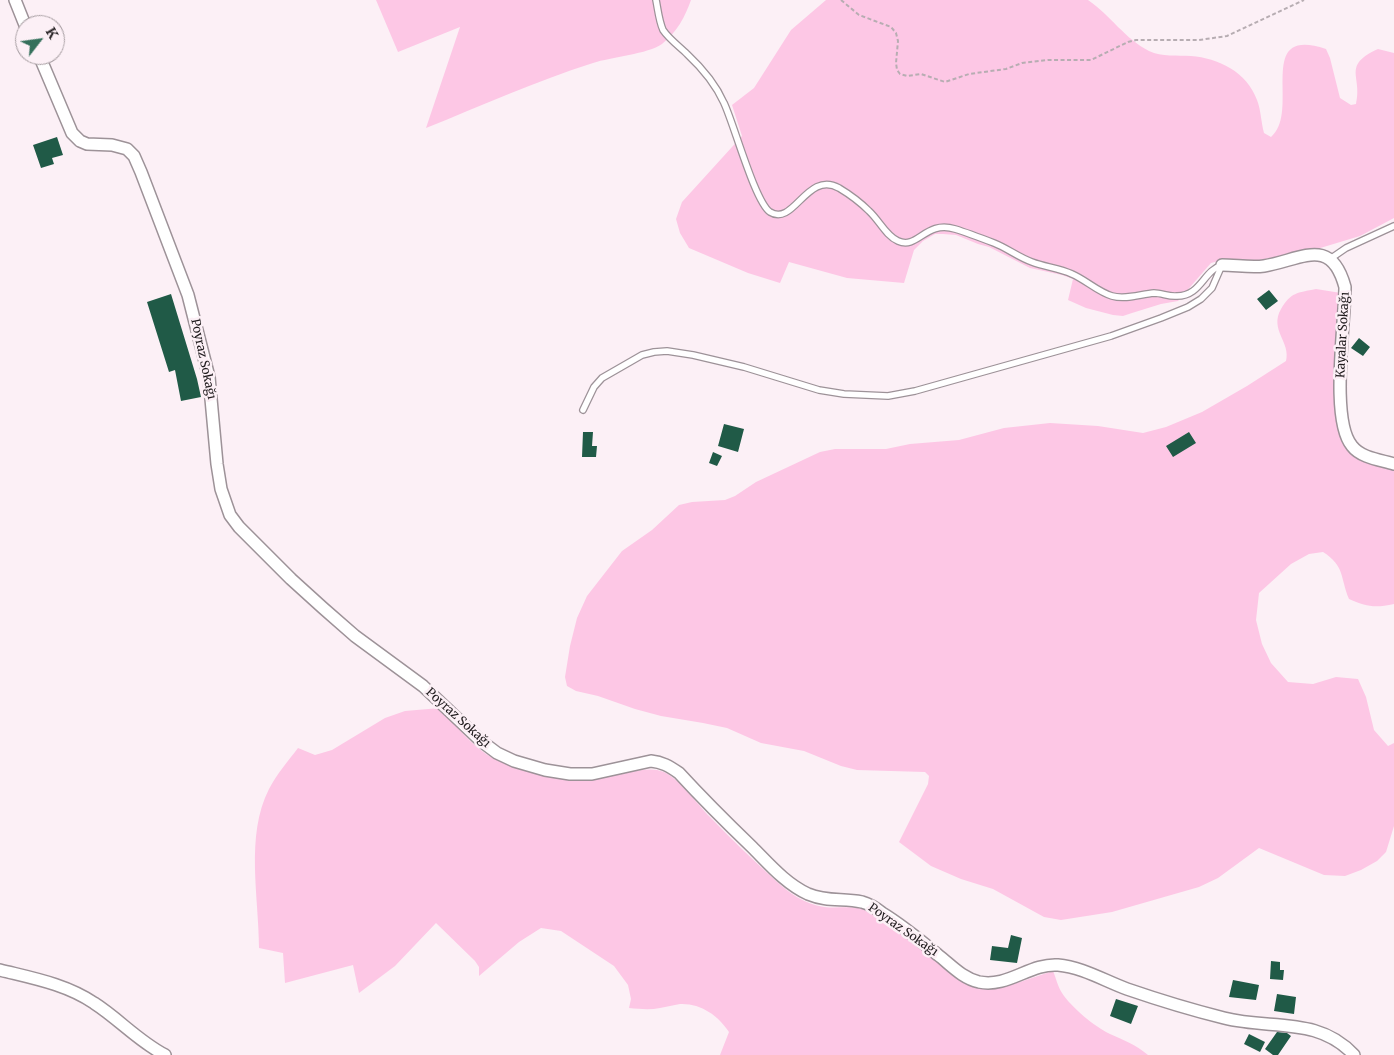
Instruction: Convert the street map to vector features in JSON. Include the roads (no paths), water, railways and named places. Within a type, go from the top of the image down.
[{"type":"street","points":[[15,0],[21,15]]},
{"type":"street","name":"Poyraz Sokağı","points":[[43,65],[72,133],[80,141],[88,144],[112,145],[127,149],[134,156],[142,172],[180,270],[206,364],[212,393],[217,464],[221,489],[230,514],[257,545],[323,608],[355,636],[423,686],[481,741],[497,753],[514,761],[544,770],[570,774],[592,774],[651,761],[661,762],[678,773],[759,855],[796,888],[820,898],[834,901],[861,902],[870,905],[905,929],[956,971],[968,978],[980,982],[994,983],[1006,981],[1034,969],[1047,966],[1072,967],[1128,989],[1225,1018],[1250,1023],[1311,1029],[1326,1033],[1346,1046],[1354,1055]]},
{"type":"street","points":[[1222,265],[1263,266],[1310,255],[1330,259]]},
{"type":"street","name":"Kayalar Sokağı","points":[[1330,259],[1342,273],[1345,287],[1340,396],[1342,421],[1351,446],[1372,458],[1394,464]]},
{"type":"street","points":[[0,970],[39,979],[77,992],[95,1003],[136,1037],[165,1055]]},
{"type":"lane","points":[[656,0],[663,29],[697,63],[723,100],[752,180],[762,202],[770,212],[777,214],[785,213],[814,188],[822,184],[828,184],[838,187],[869,211],[891,237],[899,242],[908,243],[938,226],[947,227],[995,243],[1034,263],[1065,271],[1100,290],[1118,297],[1155,293],[1185,295],[1196,290],[1209,272],[1215,267],[1222,265]]},
{"type":"lane","points":[[1330,259],[1346,248],[1394,226]]},
{"type":"lane","points":[[584,410],[594,387],[602,378],[642,355],[667,351],[744,367],[819,390],[844,394],[888,396],[915,391],[1111,336],[1188,308],[1212,288],[1222,265]]}]
